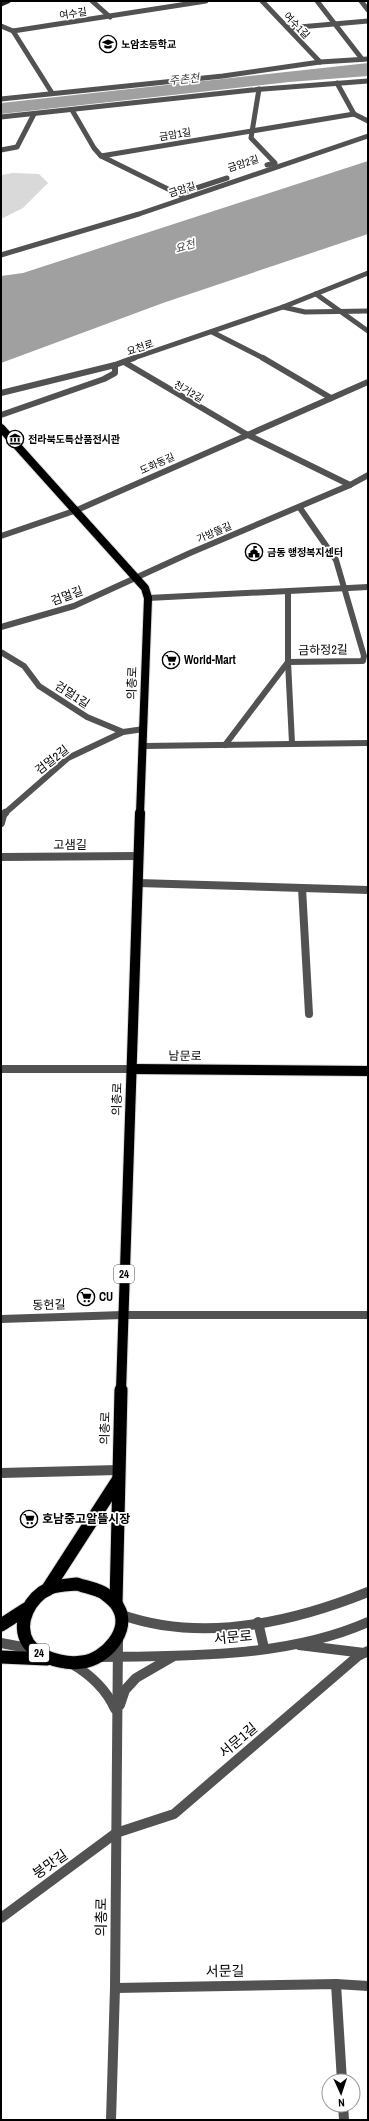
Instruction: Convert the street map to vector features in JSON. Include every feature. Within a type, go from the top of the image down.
[{"type":"main road","points":[[1,4],[8,1]]},
{"type":"main road","name":"의총로","points":[[1,428],[77,510],[137,578],[145,588],[148,598],[144,746],[138,856],[132,1069],[122,1315],[116,1603]]},
{"type":"main road","name":"남문로","points":[[132,1069],[368,1072]]},
{"type":"main road","name":"24","points":[[46,1590],[118,1475]]},
{"type":"main road","name":"24","points":[[48,1659],[33,1649],[28,1642],[23,1632],[22,1620],[26,1609],[34,1598],[46,1590],[61,1585],[77,1584],[93,1587],[106,1593],[116,1603],[122,1615]]},
{"type":"main road","name":"24","points":[[3,1623],[26,1609]]},
{"type":"main road","points":[[118,1640],[122,1627],[122,1615]]},
{"type":"main road","name":"24","points":[[1,1657],[48,1659],[69,1663],[84,1662],[98,1657],[109,1650],[118,1640]]},
{"type":"street","points":[[92,1],[110,17]]},
{"type":"street","name":"여수길","points":[[13,31],[206,1]]},
{"type":"street","name":"여수1길","points":[[262,1],[320,62]]},
{"type":"street","points":[[317,1],[362,59]]},
{"type":"street","points":[[361,1],[368,10]]},
{"type":"street","points":[[288,28],[368,21]]},
{"type":"street","points":[[1,26],[13,31],[52,93]]},
{"type":"street","points":[[1,99],[223,76],[320,62],[368,59]]},
{"type":"street","points":[[1,117],[259,89],[368,81]]},
{"type":"street","points":[[337,83],[354,114],[368,121]]},
{"type":"street","points":[[259,89],[252,131],[354,114]]},
{"type":"street","points":[[72,110],[94,148],[101,156],[186,198]]},
{"type":"street","points":[[1,150],[17,147],[34,114]]},
{"type":"street","name":"금암1길","points":[[101,156],[252,131]]},
{"type":"street","name":"금암2길","points":[[178,194],[275,162],[251,138],[252,131]]},
{"type":"street","name":"금암길","points":[[1,255],[39,245],[186,198],[368,136]]},
{"type":"street","name":"요천로","points":[[1,393],[115,365],[283,307],[368,273]]},
{"type":"street","points":[[316,294],[368,331]]},
{"type":"street","points":[[283,307],[305,312],[368,311]]},
{"type":"street","points":[[212,332],[266,360],[331,398]]},
{"type":"street","name":"천거2길","points":[[124,362],[246,434]]},
{"type":"street","points":[[1,416],[104,379],[115,373],[115,365]]},
{"type":"street","name":"도화동길","points":[[77,510],[246,434],[368,382]]},
{"type":"street","points":[[246,434],[350,485]]},
{"type":"street","name":"가방뜰길","points":[[137,578],[190,553],[300,508],[368,475]]},
{"type":"street","points":[[300,508],[336,560],[346,588]]},
{"type":"street","points":[[1,536],[77,510]]},
{"type":"street","name":"검멀길","points":[[1,627],[74,606],[137,578]]},
{"type":"street","points":[[148,598],[368,587]]},
{"type":"street","name":"금하정2길","points":[[225,745],[288,662],[363,661],[364,656],[346,588]]},
{"type":"street","points":[[288,592],[288,662],[292,744]]},
{"type":"street","name":"검멀1길","points":[[1,652],[24,666],[39,686],[87,718],[123,732],[144,729]]},
{"type":"street","name":"검멀2길","points":[[2,815],[68,758],[123,732]]},
{"type":"street","points":[[144,746],[368,743]]},
{"type":"street","points":[[1,823],[2,815]]},
{"type":"street","name":"고샘길","points":[[1,857],[138,856]]},
{"type":"street","points":[[138,883],[368,890]]},
{"type":"street","points":[[302,888],[309,1014]]},
{"type":"street","name":"남문로","points":[[1,1069],[132,1069]]},
{"type":"street","points":[[122,1315],[368,1315]]},
{"type":"street","name":"동헌길","points":[[1,1318],[122,1315]]},
{"type":"street","points":[[1,1473],[118,1475]]},
{"type":"street","name":"서문로","points":[[122,1615],[145,1623],[175,1628],[225,1627],[283,1619],[341,1604],[368,1592]]},
{"type":"street","points":[[258,1622],[264,1648]]},
{"type":"street","name":"서문로","points":[[98,1657],[229,1653],[292,1645],[355,1628],[368,1622]]},
{"type":"street","name":"의총로","points":[[111,2120],[115,1988],[118,1640]]},
{"type":"street","points":[[1,1643],[33,1649]]},
{"type":"street","points":[[292,1645],[366,1652]]},
{"type":"street","name":"서문1길","points":[[116,1833],[174,1814],[352,1661],[366,1652]]},
{"type":"street","points":[[117,1713],[125,1690],[136,1678],[176,1655]]},
{"type":"street","name":"의총로","points":[[69,1663],[91,1676],[111,1698],[117,1713]]},
{"type":"street","name":"붕맛길","points":[[1,1918],[116,1833]]},
{"type":"street","points":[[336,1984],[342,2073]]},
{"type":"street","name":"서문길","points":[[115,1988],[336,1984],[368,1986]]},
{"type":"shaded area","points":[[13,173],[39,174],[48,183],[23,208],[1,219],[1,175]]},
{"type":"water","points":[[368,63],[368,76],[289,82],[1,114],[1,103]]},
{"type":"water","name":"요천","points":[[368,161],[368,234],[163,303],[1,363],[1,276],[23,273]]},
{"type":"place","name":"노암초등학교","points":[[108,44]]},
{"type":"place","name":"전라북도특산품전시관","points":[[15,439]]},
{"type":"place","name":"금동 행정복지센터","points":[[254,552]]},
{"type":"place","name":"World-Mart","points":[[171,660]]},
{"type":"place","name":"CU","points":[[86,1297]]},
{"type":"place","name":"호남중고알뜰시장","points":[[29,1519]]},
{"type":"water label","name":"주촌천","points":[[184,79]]}]
